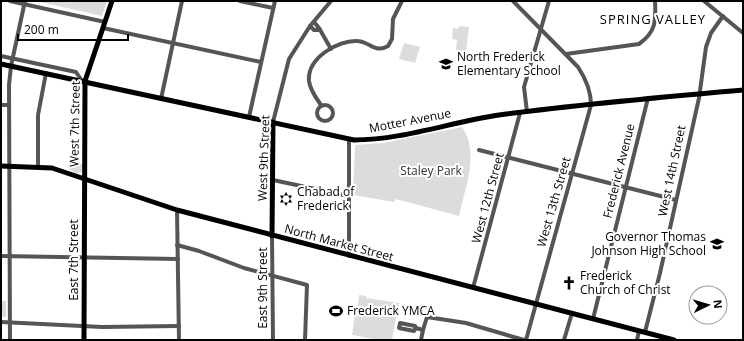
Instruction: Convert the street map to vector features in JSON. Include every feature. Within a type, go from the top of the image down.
[{"type":"main road","name":"West 7th Street","points":[[84,179],[84,81],[112,1]]},
{"type":"main road","name":"Motter Avenue","points":[[1,64],[349,140],[370,140],[470,120],[527,112],[648,98],[743,90]]},
{"type":"main road","name":"West 9th Street","points":[[272,122],[272,236]]},
{"type":"main road","name":"North Market Street","points":[[1,166],[52,168],[177,210],[674,340]]},
{"type":"main road","name":"East 7th Street","points":[[84,179],[84,340]]},
{"type":"street","points":[[10,1],[25,3],[105,22]]},
{"type":"street","points":[[161,99],[182,1]]},
{"type":"street","points":[[240,1],[273,8]]},
{"type":"street","points":[[249,117],[275,1]]},
{"type":"street","name":"West 9th Street","points":[[272,122],[289,59],[310,26],[331,1]]},
{"type":"street","points":[[321,105],[311,88],[309,76],[317,59],[331,49],[355,41],[362,41],[378,49],[388,46],[392,39],[393,19],[402,1]]},
{"type":"street","points":[[513,1],[566,54],[586,79],[590,90],[591,105]]},
{"type":"street","points":[[527,112],[524,87],[548,1]]},
{"type":"street","points":[[566,54],[638,44],[646,39],[654,29],[656,23],[654,1]]},
{"type":"street","points":[[704,1],[743,33]]},
{"type":"street","points":[[10,340],[9,105],[11,66],[25,3]]},
{"type":"street","name":"West 14th Street","points":[[636,340],[642,331],[676,200],[700,94],[707,42],[723,16]]},
{"type":"street","points":[[314,22],[331,49]]},
{"type":"street","points":[[310,26],[314,30],[320,30]]},
{"type":"street","points":[[103,28],[261,62]]},
{"type":"street","points":[[1,56],[76,72],[84,81]]},
{"type":"street","points":[[38,167],[39,105],[46,73]]},
{"type":"street","name":"Frederick Avenue","points":[[593,319],[648,98]]},
{"type":"street","points":[[1,105],[9,105]]},
{"type":"street","points":[[321,105],[329,106],[332,110],[333,115],[327,121],[322,121],[317,117],[316,112],[321,105]]},
{"type":"street","name":"West 13th Street","points":[[525,340],[573,174],[591,105]]},
{"type":"street","name":"West 12th Street","points":[[474,288],[520,113]]},
{"type":"street","points":[[349,140],[349,256]]},
{"type":"street","points":[[479,150],[676,200]]},
{"type":"street","points":[[273,180],[348,196]]},
{"type":"street","points":[[177,210],[179,340]]},
{"type":"street","name":"East 9th Street","points":[[272,236],[273,340]]},
{"type":"street","points":[[177,245],[272,276],[307,285],[305,340]]},
{"type":"street","points":[[1,256],[178,259]]},
{"type":"street","points":[[564,340],[572,313]]},
{"type":"street","points":[[421,340],[427,317],[466,324],[525,340]]},
{"type":"street","points":[[1,322],[84,326],[178,326]]},
{"type":"street","points":[[416,328],[423,330]]},
{"type":"green space","points":[[36,1],[107,1],[102,16]]},
{"type":"green space","points":[[459,26],[469,27],[466,51],[456,50],[457,40],[452,39],[453,28],[458,29]]},
{"type":"green space","points":[[404,43],[420,47],[415,63],[399,59]]},
{"type":"green space","name":"Staley Park","points":[[462,127],[467,137],[471,159],[470,170],[459,216],[396,199],[394,202],[353,195],[355,145],[383,143]]},
{"type":"green space","points":[[69,164],[83,164],[83,171],[77,174],[67,168]]},
{"type":"green space","points":[[359,295],[366,296],[366,298],[399,303],[392,340],[372,339],[352,335]]},
{"type":"green space","points":[[1,301],[6,301],[6,317],[1,317]]},
{"type":"place","name":"North Frederick Elementary School","points":[[446,64]]},
{"type":"place","name":"Chabad of Frederick","points":[[286,199]]},
{"type":"place","name":"Governor Thomas Johnson High School","points":[[717,244]]},
{"type":"place","name":"Frederick Church of Christ","points":[[569,283]]},
{"type":"place","name":"Frederick YMCA","points":[[336,311]]},
{"type":"district","name":"SPRING VALLEY","points":[[653,19]]}]
